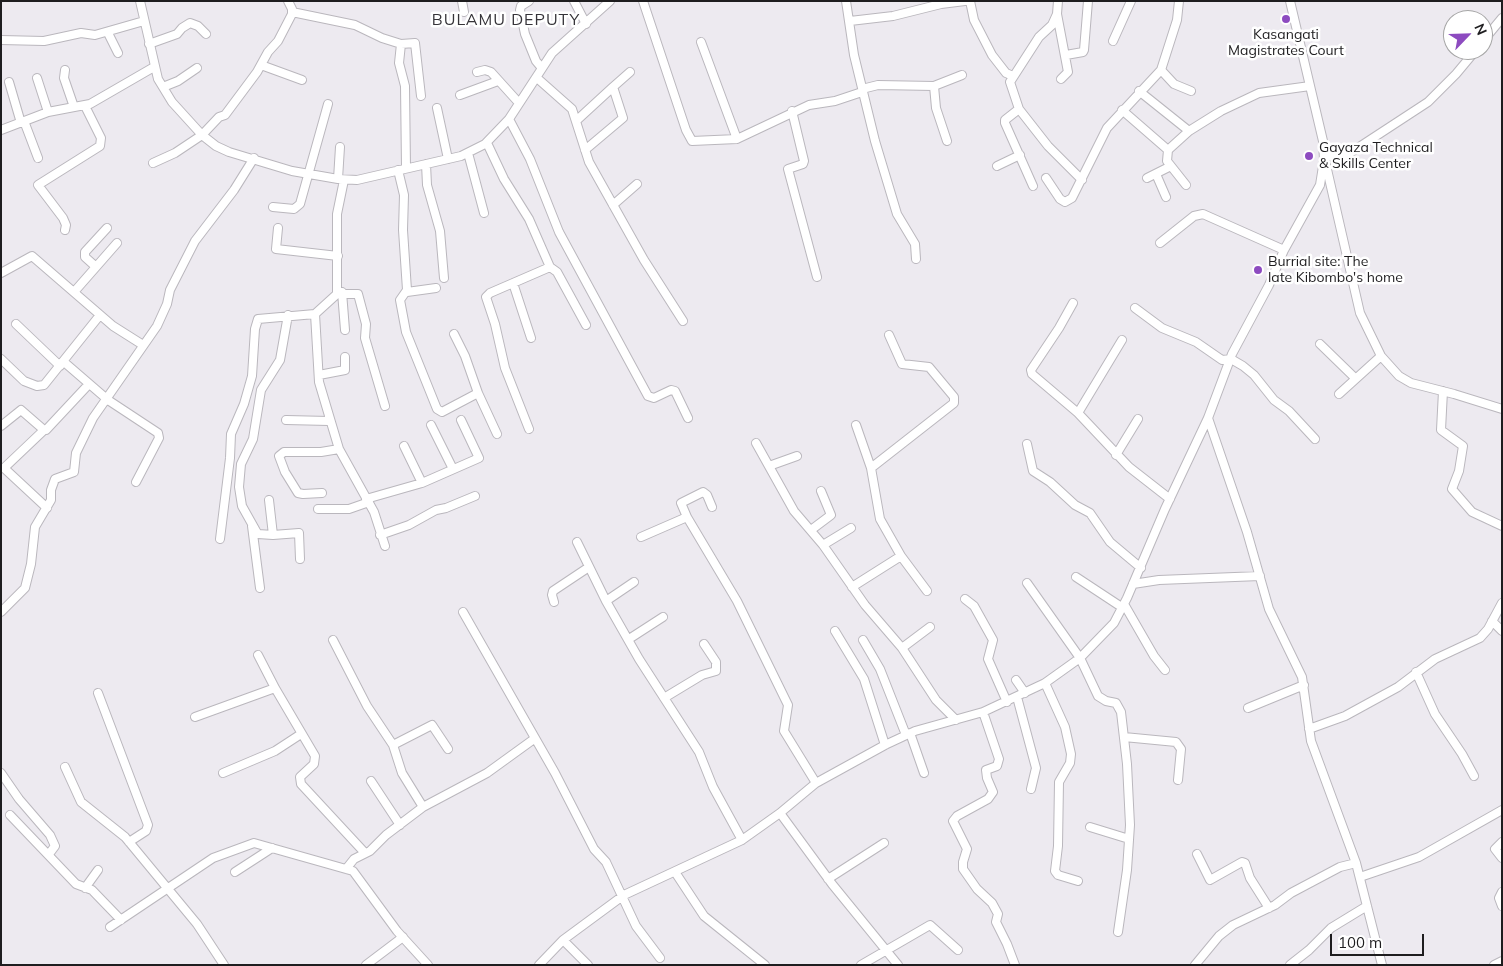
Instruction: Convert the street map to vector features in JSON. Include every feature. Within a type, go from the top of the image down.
[{"type":"street","points":[[140,1],[154,67],[163,87],[172,102],[202,135],[216,146],[309,174],[358,180],[468,153],[487,142],[509,119],[537,78],[541,67],[552,53],[610,1]]},
{"type":"street","points":[[153,163],[175,153],[202,135],[219,117],[225,115],[268,52],[278,41],[292,12],[288,1]]},
{"type":"street","points":[[462,1],[464,12]]},
{"type":"street","points":[[515,1],[520,10],[525,34],[536,61],[541,67]]},
{"type":"street","points":[[520,10],[521,6],[529,1]]},
{"type":"street","points":[[574,1],[586,24]]},
{"type":"street","points":[[643,1],[688,137],[692,141],[737,139],[792,111],[817,102],[835,101],[878,85],[934,86],[962,75]]},
{"type":"street","points":[[846,1],[854,55],[897,214],[915,244],[916,259]]},
{"type":"street","points":[[850,21],[858,22],[893,16],[941,4],[965,1]]},
{"type":"street","points":[[970,1],[974,20],[992,55],[1006,73],[1013,76]]},
{"type":"street","points":[[1058,1],[1057,14],[1068,72],[1061,79]]},
{"type":"street","points":[[1066,55],[1083,52],[1088,1]]},
{"type":"street","points":[[1113,41],[1131,1]]},
{"type":"street","points":[[1046,178],[1060,199],[1065,202],[1072,198],[1107,128],[1139,91],[1161,70],[1177,20],[1179,1]]},
{"type":"street","points":[[1290,1],[1320,123],[1324,158],[1360,313],[1381,356],[1399,376],[1411,383],[1502,410]]},
{"type":"street","points":[[292,12],[355,25],[382,38],[401,44],[416,44],[420,96]]},
{"type":"street","points":[[1057,14],[1052,25],[1038,37],[1010,82],[1019,109],[1048,146],[1082,180]]},
{"type":"street","points":[[1493,29],[1502,18]]},
{"type":"street","points":[[1,40],[44,41],[81,33],[95,35],[108,33],[144,21]]},
{"type":"street","points":[[150,44],[177,34],[190,23],[198,26],[206,34]]},
{"type":"street","points":[[108,33],[118,53]]},
{"type":"street","points":[[701,42],[737,139]]},
{"type":"street","points":[[401,44],[399,64],[405,86],[402,169],[407,292]]},
{"type":"street","points":[[1324,158],[1347,155],[1428,102],[1468,60]]},
{"type":"street","points":[[260,65],[302,80]]},
{"type":"street","points":[[1,130],[48,112],[85,106],[107,96],[112,90],[154,67]]},
{"type":"street","points":[[163,87],[178,81],[197,68]]},
{"type":"street","points":[[65,70],[64,78],[74,107]]},
{"type":"street","points":[[476,72],[488,70],[519,103]]},
{"type":"street","points":[[1161,70],[1174,84],[1191,90]]},
{"type":"street","points":[[576,121],[630,72]]},
{"type":"street","points":[[37,78],[48,112]]},
{"type":"street","points":[[537,78],[568,104],[576,121],[589,162],[644,260],[683,321]]},
{"type":"street","points":[[460,95],[498,81]]},
{"type":"street","points":[[9,82],[22,122],[38,158]]},
{"type":"street","points":[[934,86],[936,108],[947,141]]},
{"type":"street","points":[[1186,185],[1166,158],[1168,150],[1189,131],[1221,111],[1259,93],[1310,86]]},
{"type":"street","points":[[585,150],[623,118],[612,87]]},
{"type":"street","points":[[1139,91],[1189,131]]},
{"type":"street","points":[[274,207],[294,209],[298,207],[328,104]]},
{"type":"street","points":[[65,230],[66,225],[63,218],[38,185],[100,146],[101,138],[85,106]]},
{"type":"street","points":[[437,108],[448,158]]},
{"type":"street","points":[[1019,109],[1005,122],[1033,186]]},
{"type":"street","points":[[1122,110],[1168,150]]},
{"type":"street","points":[[792,111],[804,161],[803,164],[788,169],[816,277]]},
{"type":"street","points":[[509,119],[530,159],[559,232],[648,396],[654,398],[671,390],[675,391],[688,418]]},
{"type":"street","points":[[487,142],[504,179],[529,219],[550,267],[557,272],[586,325]]},
{"type":"street","points":[[340,147],[341,179],[338,214],[338,256],[345,330]]},
{"type":"street","points":[[468,153],[484,213]]},
{"type":"street","points":[[996,166],[1020,155]]},
{"type":"street","points":[[1,612],[25,588],[31,564],[35,527],[51,500],[51,490],[55,479],[74,472],[74,459],[81,439],[93,418],[108,400],[161,317],[170,290],[195,242],[234,190],[254,158]]},
{"type":"street","points":[[539,965],[563,940],[622,896],[742,840],[780,814],[816,783],[885,745],[908,734],[983,712],[1045,683],[1080,658],[1109,629],[1123,606],[1141,568],[1170,499],[1208,418],[1232,354],[1269,285],[1284,250],[1320,185],[1324,158]]},
{"type":"street","points":[[426,164],[428,185],[440,231],[444,278]]},
{"type":"street","points":[[1147,178],[1171,166]]},
{"type":"street","points":[[1156,174],[1166,197]]},
{"type":"street","points":[[613,205],[637,184]]},
{"type":"street","points":[[1160,243],[1194,216],[1203,214],[1284,250]]},
{"type":"street","points":[[95,266],[85,257],[85,252],[107,228]]},
{"type":"street","points":[[278,228],[276,249],[338,256]]},
{"type":"street","points":[[74,292],[95,266],[118,243]]},
{"type":"street","points":[[1,273],[31,256],[128,338],[143,345]]},
{"type":"street","points":[[529,429],[505,368],[495,324],[486,298],[487,294],[550,267]]},
{"type":"street","points":[[513,284],[531,338]]},
{"type":"street","points":[[436,288],[407,292],[400,298],[404,320],[437,409],[442,412],[478,393]]},
{"type":"street","points":[[220,539],[230,458],[231,434],[244,404],[252,376],[256,323],[259,318],[314,314],[340,293],[356,293],[359,297],[366,324],[365,338],[385,406]]},
{"type":"street","points":[[1073,303],[1031,370],[1034,378],[1078,413],[1116,455],[1170,499]]},
{"type":"street","points":[[1135,308],[1162,328],[1196,342],[1222,360],[1231,359],[1254,375],[1274,400],[1289,411],[1315,439]]},
{"type":"street","points":[[314,314],[319,375],[329,421],[339,449],[368,500],[385,546]]},
{"type":"street","points":[[1,359],[24,381],[37,386],[45,384],[100,315]]},
{"type":"street","points":[[260,588],[253,523],[241,503],[239,487],[242,464],[252,439],[261,390],[280,360],[288,315]]},
{"type":"street","points":[[16,324],[62,364],[108,400],[159,435],[136,482]]},
{"type":"street","points":[[454,334],[497,434]]},
{"type":"street","points":[[871,468],[954,403],[954,397],[929,367],[902,364],[889,335]]},
{"type":"street","points":[[1078,413],[1122,340]]},
{"type":"street","points":[[1320,344],[1355,378]]},
{"type":"street","points":[[319,375],[343,371],[346,367],[345,356]]},
{"type":"street","points":[[1339,394],[1381,356]]},
{"type":"street","points":[[47,508],[4,468],[44,430],[49,428],[89,384]]},
{"type":"street","points":[[1443,391],[1441,430],[1463,446],[1459,472],[1452,489],[1472,512],[1502,526]]},
{"type":"street","points":[[1,426],[21,410],[44,430]]},
{"type":"street","points":[[1208,418],[1269,609],[1298,665],[1304,685],[1309,729],[1323,778],[1356,863],[1382,965]]},
{"type":"street","points":[[1116,455],[1138,419]]},
{"type":"street","points":[[286,420],[329,421]]},
{"type":"street","points":[[318,509],[349,509],[368,500],[422,483],[479,458],[462,420]]},
{"type":"street","points":[[431,425],[453,469]]},
{"type":"street","points":[[856,425],[871,468],[880,519],[901,556],[927,591]]},
{"type":"street","points":[[756,443],[794,511],[823,545],[852,587],[902,648],[936,700],[956,720]]},
{"type":"street","points":[[1026,444],[1033,471],[1051,483],[1075,505],[1090,513],[1110,542],[1141,568]]},
{"type":"street","points":[[404,446],[422,483]]},
{"type":"street","points":[[322,493],[298,493],[291,478],[285,472],[279,456],[284,452],[321,452],[339,449]]},
{"type":"street","points":[[769,466],[797,456]]},
{"type":"street","points":[[810,530],[831,515],[821,491]]},
{"type":"street","points":[[712,507],[707,495],[703,492],[681,503],[687,517],[737,601],[788,706],[784,731],[816,783]]},
{"type":"street","points":[[380,535],[409,525],[436,510],[475,496]]},
{"type":"street","points":[[269,500],[273,535]]},
{"type":"street","points":[[641,537],[687,517]]},
{"type":"street","points":[[252,526],[258,534],[298,533],[300,559]]},
{"type":"street","points":[[823,545],[851,528]]},
{"type":"street","points":[[577,542],[606,601],[664,698],[700,752],[713,787],[742,840]]},
{"type":"street","points":[[852,587],[901,556]]},
{"type":"street","points":[[554,602],[553,591],[589,568]]},
{"type":"street","points":[[1133,584],[1163,580],[1260,576]]},
{"type":"street","points":[[1076,577],[1123,606],[1154,656],[1165,670]]},
{"type":"street","points":[[606,601],[634,582]]},
{"type":"street","points":[[1027,583],[1080,658],[1098,696],[1118,705],[1121,712],[1130,839],[1118,932]]},
{"type":"street","points":[[965,600],[974,606],[993,640],[988,659],[1007,702]]},
{"type":"street","points":[[1309,729],[1340,718],[1395,689],[1435,659],[1480,638],[1502,603]]},
{"type":"street","points":[[463,612],[594,849],[606,862],[642,936],[660,958]]},
{"type":"street","points":[[629,639],[662,617]]},
{"type":"street","points":[[1492,621],[1502,631]]},
{"type":"street","points":[[902,648],[930,627]]},
{"type":"street","points":[[836,631],[864,679],[885,745]]},
{"type":"street","points":[[333,640],[367,706],[393,745],[402,773],[423,808]]},
{"type":"street","points":[[863,640],[880,669],[924,773]]},
{"type":"street","points":[[664,698],[702,675],[716,671],[716,662],[704,644]]},
{"type":"street","points":[[258,655],[316,759],[314,764],[300,777],[301,784],[365,853]]},
{"type":"street","points":[[1416,672],[1434,714],[1462,754],[1474,776]]},
{"type":"street","points":[[1016,680],[1025,693]]},
{"type":"street","points":[[1045,683],[1066,727],[1071,754],[1070,763],[1059,782],[1058,846],[1054,871],[1058,875],[1078,881]]},
{"type":"street","points":[[1248,708],[1304,685]]},
{"type":"street","points":[[195,717],[275,688]]},
{"type":"street","points":[[98,692],[148,825],[146,831],[129,842]]},
{"type":"street","points":[[1017,697],[1036,768],[1031,789]]},
{"type":"street","points":[[983,712],[999,759],[997,766],[986,770],[993,792],[988,799],[957,816],[953,821],[967,849],[962,862],[963,869],[977,889],[992,903],[998,914],[996,922],[1008,944],[1015,965]]},
{"type":"street","points":[[393,745],[432,725],[448,749]]},
{"type":"street","points":[[223,773],[274,751],[301,734]]},
{"type":"street","points":[[1124,737],[1176,742],[1181,749],[1178,780]]},
{"type":"street","points":[[346,869],[354,859],[365,853],[423,808],[487,772],[534,739]]},
{"type":"street","points":[[64,767],[81,802],[129,842],[197,924],[224,965]]},
{"type":"street","points":[[1,773],[19,799],[50,835],[55,846],[48,854]]},
{"type":"street","points":[[371,781],[400,825]]},
{"type":"street","points":[[1360,877],[1418,857],[1502,810]]},
{"type":"street","points":[[780,814],[828,879],[898,965]]},
{"type":"street","points":[[10,815],[76,884],[92,890],[121,920]]},
{"type":"street","points":[[1090,827],[1130,839]]},
{"type":"street","points":[[1502,842],[1495,849],[1502,858]]},
{"type":"street","points":[[110,927],[213,858],[230,854],[254,843],[346,869],[357,876],[403,937],[428,965]]},
{"type":"street","points":[[828,879],[884,843]]},
{"type":"street","points":[[235,872],[272,848]]},
{"type":"street","points":[[1197,854],[1210,880],[1242,862],[1245,863],[1250,878],[1269,908]]},
{"type":"street","points":[[1195,965],[1225,931],[1340,867],[1356,863]]},
{"type":"street","points":[[85,888],[98,870]]},
{"type":"street","points":[[676,872],[704,916],[765,965]]},
{"type":"street","points":[[1502,892],[1499,898],[1502,906]]},
{"type":"street","points":[[1290,965],[1309,950],[1331,928],[1367,906]]},
{"type":"street","points":[[861,965],[930,925],[958,950]]},
{"type":"street","points":[[366,965],[403,937]]},
{"type":"street","points":[[563,940],[588,965]]},
{"type":"street","points":[[1494,965],[1502,961]]},
{"type":"place","name":"Kasangati Magistrates Court","points":[[1286,19]]},
{"type":"place","name":"Gayaza Technical & Skills Center","points":[[1309,156]]},
{"type":"place","name":"Burrial site: The late Kibombo's home","points":[[1258,270]]},
{"type":"district","name":"BULAMU DEPUTY","points":[[506,20]]}]
